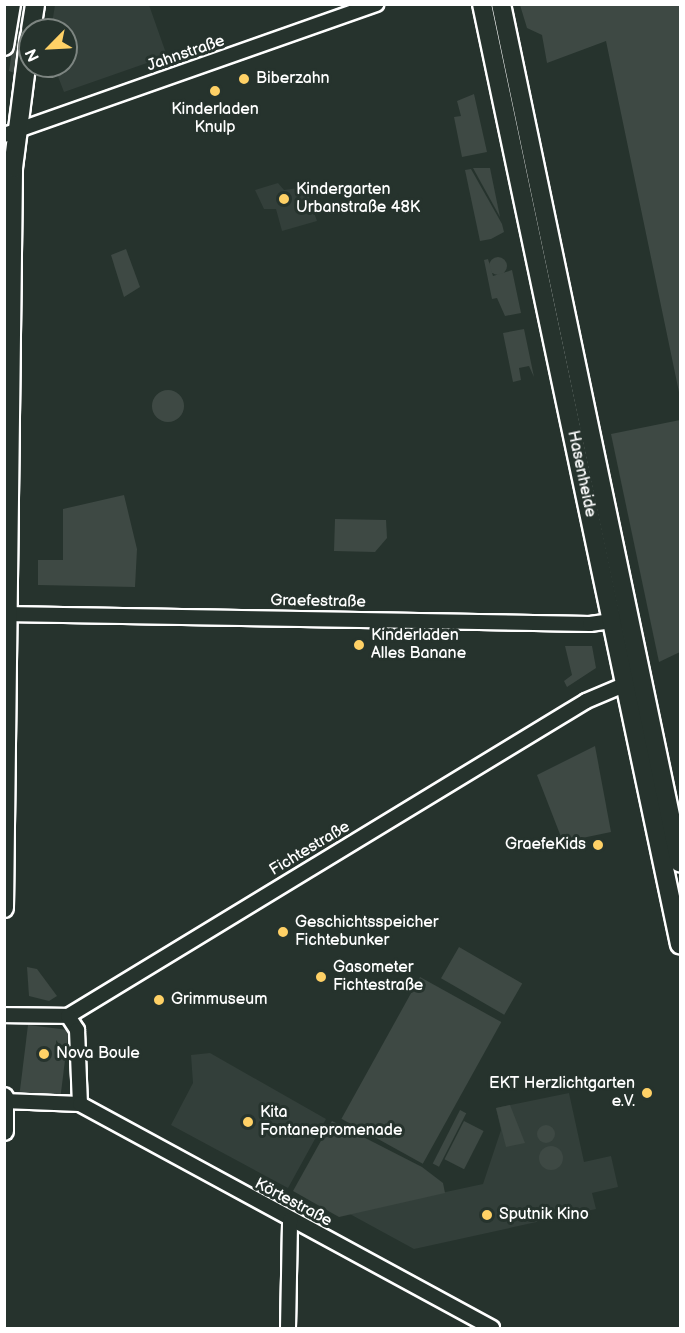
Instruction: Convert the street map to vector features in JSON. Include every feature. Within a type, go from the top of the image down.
[{"type":"main road","points":[[4,46],[11,4]]},
{"type":"main road","name":"Hasenheide","points":[[482,4],[599,559],[621,619],[681,863]]},
{"type":"main road","name":"Hasenheide","points":[[501,4],[618,555],[626,684],[681,944]]},
{"type":"main road","points":[[4,908],[10,133],[24,78]]},
{"type":"main road","points":[[4,81],[23,84]]},
{"type":"main road","points":[[599,559],[618,555]]},
{"type":"main road","points":[[4,1099],[4,1131]]},
{"type":"street","name":"Jahnstraße","points":[[10,133],[378,4]]},
{"type":"street","name":"Graefestraße","points":[[6,614],[621,619]]},
{"type":"street","name":"Fichtestraße","points":[[68,1016],[532,734],[626,684]]},
{"type":"street","points":[[4,1016],[68,1016],[77,1030],[80,1104]]},
{"type":"street","name":"Körtestraße","points":[[4,1099],[80,1104],[492,1329]]},
{"type":"street","points":[[288,1329],[290,1220]]},
{"type":"shaded area","points":[[19,5],[29,5],[27,18],[18,18],[17,74],[9,71]]},
{"type":"shaded area","points":[[55,5],[149,5],[167,56],[64,92],[59,78],[78,78],[78,18],[53,18]]},
{"type":"shaded area","points":[[520,5],[680,5],[680,397],[606,41],[547,63],[542,35],[527,28]]},
{"type":"shaded area","points":[[474,94],[487,152],[462,157],[454,117],[461,116],[457,101]]},
{"type":"shaded area","points":[[473,168],[490,168],[500,217]]},
{"type":"shaded area","points":[[471,169],[502,224],[504,232],[491,239],[480,241],[465,170]]},
{"type":"shaded area","name":"Kindergarten Urbanstraße 48K","points":[[278,183],[284,190],[305,187],[317,221],[282,231],[276,209],[264,209],[255,190]]},
{"type":"shaded area","points":[[126,249],[140,287],[124,297],[111,255]]},
{"type":"shaded area","points":[[498,257],[504,260],[507,266],[504,272],[498,275],[492,272],[489,266],[492,260]]},
{"type":"shaded area","points":[[488,259],[493,276],[512,270],[521,313],[505,316],[497,298],[492,299],[484,260]]},
{"type":"shaded area","points":[[524,329],[534,377],[529,366],[519,368],[521,380],[513,382],[503,333]]},
{"type":"shaded area","points":[[168,390],[179,395],[184,406],[179,417],[168,422],[157,417],[152,406],[157,395]]},
{"type":"shaded area","points":[[680,420],[680,652],[659,662],[611,434]]},
{"type":"shaded area","points":[[124,495],[137,549],[135,587],[38,585],[38,560],[63,560],[63,509]]},
{"type":"shaded area","points":[[335,519],[386,520],[387,538],[375,552],[334,551]]},
{"type":"shaded area","points":[[565,646],[592,646],[596,668],[567,687],[564,681],[572,675]]},
{"type":"shaded area","points":[[595,746],[611,832],[563,842],[537,775]]},
{"type":"shaded area","points":[[459,947],[522,983],[504,1015],[441,978]]},
{"type":"shaded area","points":[[27,967],[37,969],[57,996],[49,1001],[29,996]]},
{"type":"shaded area","points":[[420,977],[501,1022],[423,1164],[341,1119]]},
{"type":"shaded area","points":[[28,1025],[69,1030],[61,1096],[20,1092]]},
{"type":"shaded area","name":"Kita Fontanepromenade","points":[[210,1053],[326,1119],[288,1188],[171,1125],[193,1083],[191,1055]]},
{"type":"shaded area","points":[[569,1093],[584,1162],[611,1156],[618,1187],[592,1193],[596,1209],[414,1249],[348,1213],[483,1184],[501,1130],[496,1108]]},
{"type":"shaded area","points":[[510,1105],[525,1143],[506,1147],[496,1108]]},
{"type":"shaded area","points":[[460,1110],[466,1113],[439,1167],[433,1163]]},
{"type":"shaded area","points":[[332,1121],[422,1167],[443,1183],[445,1193],[339,1217],[293,1191]]},
{"type":"shaded area","points":[[464,1121],[484,1131],[464,1169],[444,1159]]},
{"type":"shaded area","points":[[546,1125],[552,1128],[555,1134],[552,1140],[546,1143],[540,1140],[537,1134],[540,1128]]},
{"type":"shaded area","points":[[551,1146],[556,1147],[562,1153],[562,1163],[556,1169],[551,1170],[546,1169],[540,1163],[539,1158],[540,1153],[546,1147]]},
{"type":"place","name":"Biberzahn","points":[[244,79]]},
{"type":"place","name":"Kinderladen Knulp","points":[[215,91]]},
{"type":"place","name":"Kindergarten Urbanstraße 48K","points":[[284,199]]},
{"type":"place","name":"Kinderladen Alles Banane","points":[[359,645]]},
{"type":"place","name":"GraefeKids","points":[[598,845]]},
{"type":"place","name":"Geschichtsspeicher Fichtebunker","points":[[283,932]]},
{"type":"place","name":"Gasometer Fichtestraße","points":[[321,977]]},
{"type":"place","name":"Grimmuseum","points":[[159,1000]]},
{"type":"place","name":"Nova Boule","points":[[44,1054]]},
{"type":"place","name":"EKT Herzlichtgarten e.V.","points":[[647,1093]]},
{"type":"place","name":"Kita Fontanepromenade","points":[[248,1122]]},
{"type":"place","name":"Sputnik Kino","points":[[487,1215]]}]
